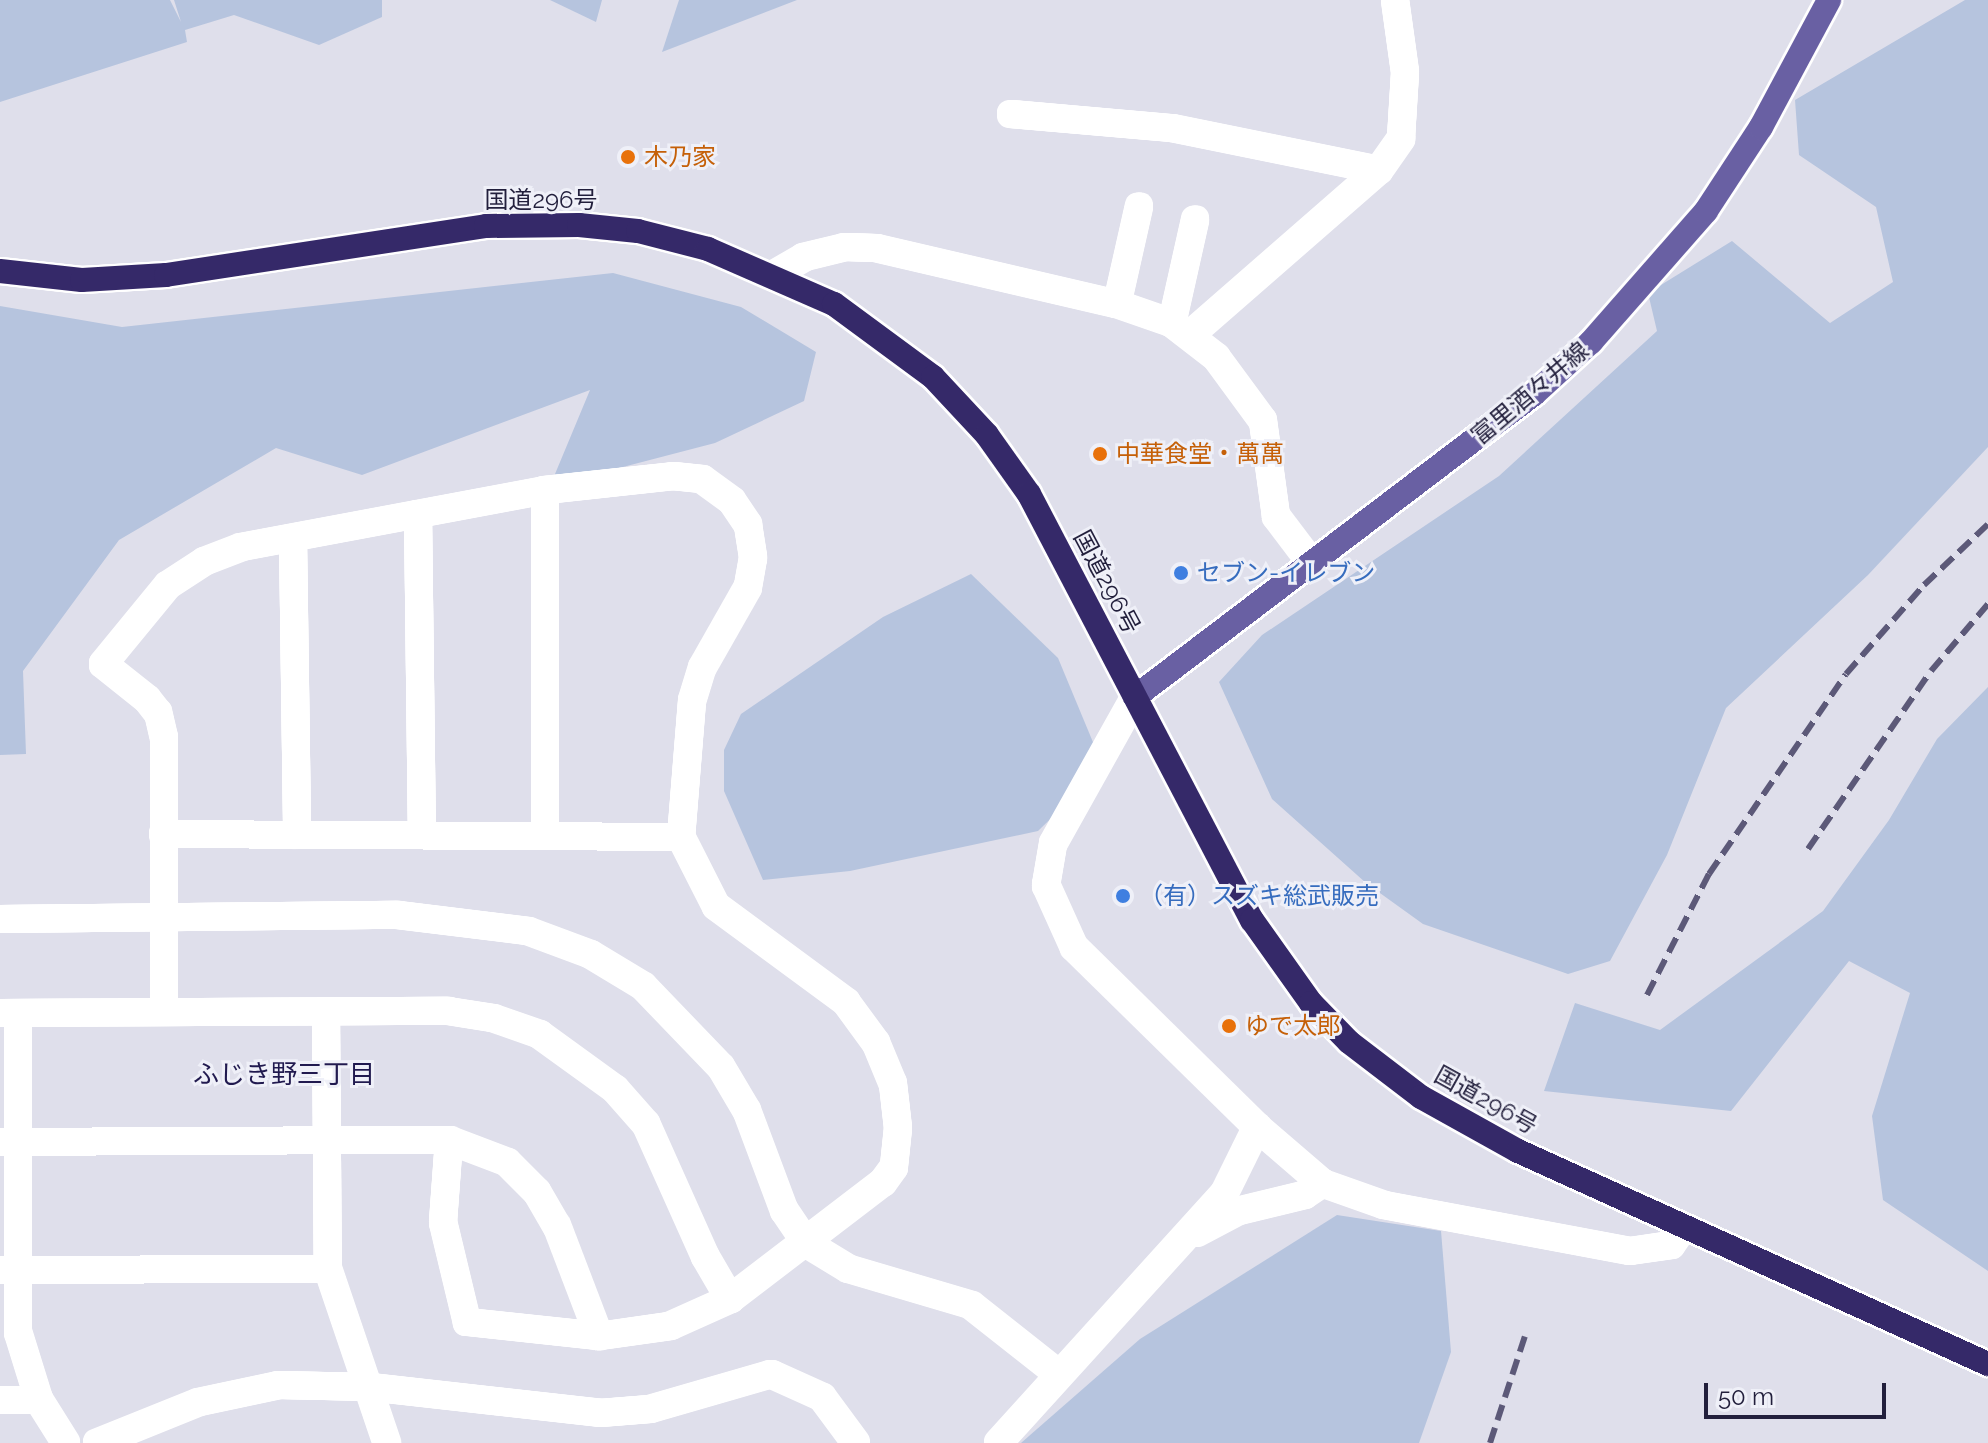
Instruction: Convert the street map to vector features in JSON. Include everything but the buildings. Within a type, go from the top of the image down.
[{"type":"highway","name":"国道296号","points":[[0,271],[82,280],[166,275],[471,228],[579,225],[638,231],[775,274],[884,336],[933,377],[987,435],[1029,494],[1252,920],[1311,1003],[1349,1042],[1447,1113],[1683,1227],[1988,1364]]},
{"type":"main road","name":"富里酒々井線","points":[[1135,697],[1313,565],[1534,394],[1624,307],[1706,211],[1761,127],[1829,0]]},
{"type":"street","points":[[1182,329],[1379,170],[1401,138],[1406,107],[1395,0]]},
{"type":"street","points":[[1011,114],[1172,128],[1379,170]]},
{"type":"street","points":[[1117,304],[1139,206]]},
{"type":"street","points":[[1182,329],[1195,220]]},
{"type":"street","points":[[775,274],[804,257],[845,247],[876,248],[1117,304],[1182,329],[1243,388],[1263,421],[1276,516],[1313,565]]},
{"type":"street","points":[[164,1011],[164,738],[158,713],[103,664],[168,585],[205,561],[241,547],[545,490],[673,476],[702,479],[732,501],[748,525],[753,558],[748,587],[702,668],[692,701],[681,837],[716,906],[846,1002],[876,1043],[893,1084],[898,1128],[894,1167],[883,1182],[730,1299],[670,1326],[599,1336],[467,1322],[443,1222],[449,1140]]},
{"type":"street","points":[[545,490],[545,833]]},
{"type":"street","points":[[418,514],[422,834]]},
{"type":"street","points":[[293,539],[297,835]]},
{"type":"street","points":[[1135,697],[1053,844],[1046,885],[1074,947],[1257,1127],[1322,1183],[1444,1218],[1630,1251],[1671,1245],[1683,1227]]},
{"type":"street","points":[[163,834],[545,833],[681,837]]},
{"type":"street","points":[[0,919],[398,915],[528,931],[590,954],[643,986],[721,1067],[747,1111],[784,1210],[806,1243],[849,1269],[971,1305],[1057,1373]]},
{"type":"street","points":[[66,1443],[39,1400],[18,1332],[10,1270],[9,1014],[448,1011],[493,1018],[539,1034],[615,1089],[646,1124],[705,1256],[730,1299]]},
{"type":"street","points":[[326,1012],[328,1269],[387,1443]]},
{"type":"street","points":[[998,1443],[1057,1373],[1188,1237],[1235,1175],[1257,1127]]},
{"type":"street","points":[[10,1142],[449,1140],[507,1162],[537,1192],[557,1226],[599,1336]]},
{"type":"street","points":[[1188,1237],[1238,1211],[1304,1195],[1322,1183]]},
{"type":"street","points":[[10,1270],[328,1269]]},
{"type":"street","points":[[97,1443],[199,1402],[279,1385],[370,1387],[600,1413],[650,1409],[771,1374],[822,1397],[856,1443]]},
{"type":"street","points":[[0,1400],[39,1400]]},
{"type":"shaded area","points":[[0,0],[170,0],[181,22],[174,0],[382,0],[382,17],[319,45],[234,15],[185,30],[187,42],[0,102]]},
{"type":"shaded area","points":[[550,0],[602,0],[596,22]]},
{"type":"shaded area","points":[[679,0],[797,0],[662,52]]},
{"type":"shaded area","points":[[1965,0],[1988,0],[1988,447],[1868,575],[1726,708],[1667,855],[1610,961],[1568,974],[1423,924],[1366,883],[1272,799],[1219,682],[1262,635],[1499,476],[1657,331],[1648,293],[1732,241],[1830,323],[1893,282],[1876,207],[1799,155],[1795,100]]},
{"type":"shaded area","points":[[613,273],[741,307],[816,352],[804,401],[715,443],[550,486],[590,390],[362,475],[276,448],[119,540],[23,671],[26,754],[0,755],[0,306],[122,327]]},
{"type":"shaded area","points":[[971,574],[1058,658],[1095,747],[1074,796],[1038,831],[850,871],[763,880],[724,791],[724,750],[741,714],[883,617]]},
{"type":"shaded area","points":[[1988,687],[1988,1271],[1883,1200],[1872,1116],[1910,993],[1849,961],[1731,1111],[1544,1091],[1575,1003],[1660,1030],[1823,911],[1889,820],[1937,739]]},
{"type":"shaded area","points":[[1337,1215],[1441,1231],[1451,1352],[1419,1443],[1021,1443],[1140,1339]]},
{"type":"railway","points":[[1647,995],[1709,874],[1846,674],[1924,585],[1988,524]]},
{"type":"railway","points":[[1808,849],[1931,671],[1988,604]]},
{"type":"railway","points":[[1490,1443],[1525,1336]]},
{"type":"place","name":"木乃家","points":[[628,157]]},
{"type":"place","name":"中華食堂・萬萬","points":[[1100,454]]},
{"type":"place","name":"セブン-イレブン","points":[[1181,573]]},
{"type":"place","name":"（有）スズキ総武販売","points":[[1123,896]]},
{"type":"place","name":"ゆで太郎","points":[[1229,1026]]},
{"type":"district","name":"ふじき野三丁目","points":[[284,1075]]}]
